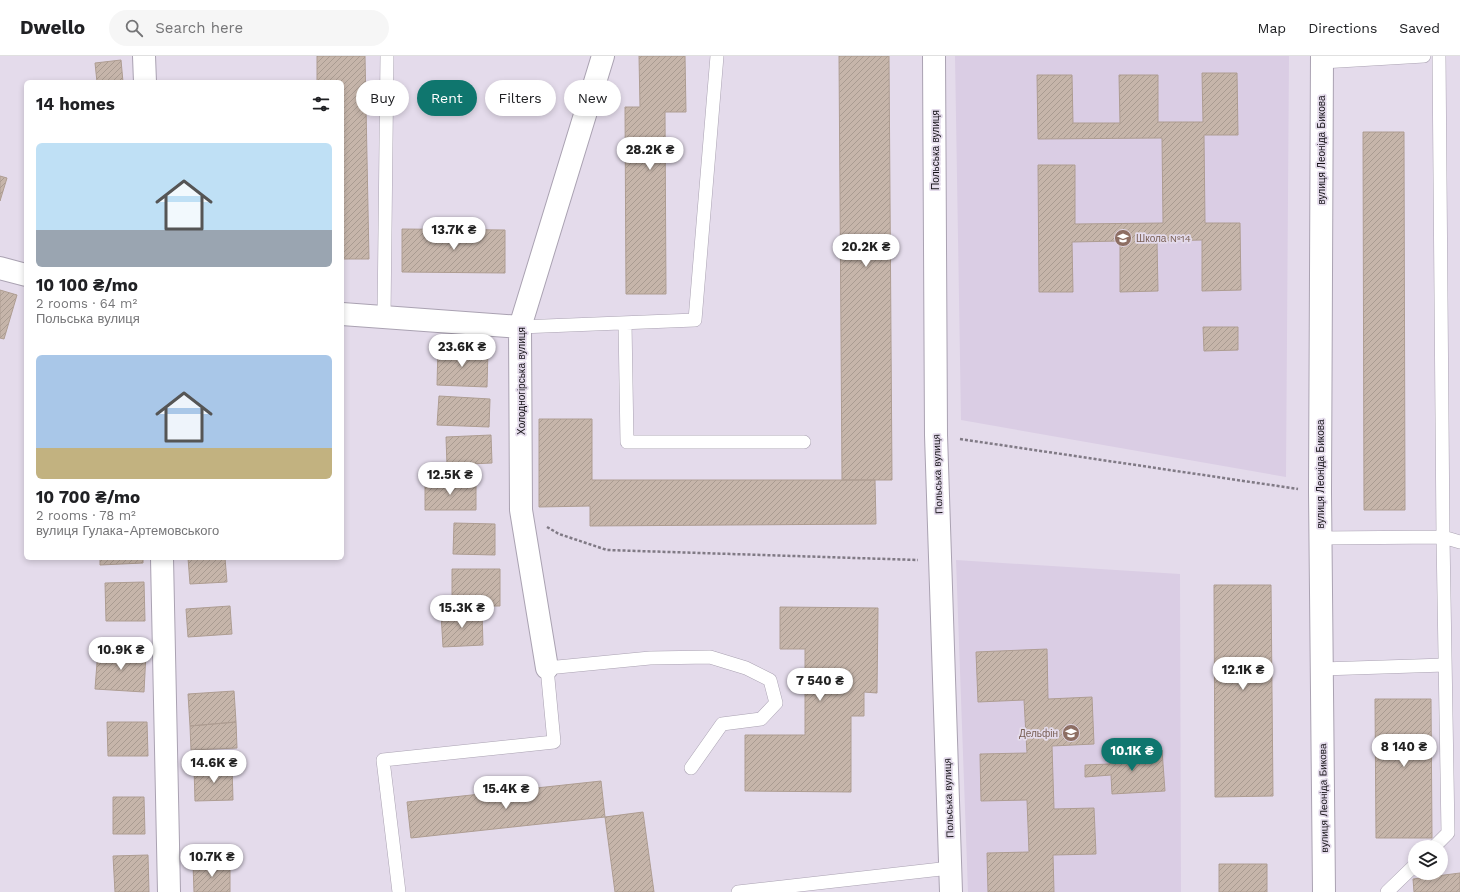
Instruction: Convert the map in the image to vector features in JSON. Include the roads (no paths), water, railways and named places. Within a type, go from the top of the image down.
[{"type":"street","points":[[144,56],[145,80]]},
{"type":"street","name":"Холодногірська вулиця","points":[[547,668],[521,510],[520,327],[603,56]]},
{"type":"street","name":"Польська вулиця","points":[[934,56],[936,435],[951,892]]},
{"type":"street","name":"вулиця Леоніда Бикова","points":[[1322,59],[1320,538],[1324,892]]},
{"type":"street","points":[[0,268],[24,274]]},
{"type":"street","points":[[344,314],[520,327]]},
{"type":"street","points":[[162,560],[169,892]]},
{"type":"lane","points":[[384,317],[387,56]]},
{"type":"lane","points":[[520,327],[695,320],[717,56]]},
{"type":"lane","points":[[1322,59],[1424,56]]},
{"type":"lane","points":[[1439,56],[1443,537],[1448,833],[1441,840]]},
{"type":"lane","points":[[625,323],[627,442],[804,442]]},
{"type":"lane","points":[[1320,538],[1443,537],[1460,542]]},
{"type":"lane","points":[[399,892],[383,760],[554,742],[547,668],[650,658],[710,657],[746,668],[770,680],[776,702],[761,719],[722,724],[691,768]]},
{"type":"lane","points":[[1322,669],[1445,666]]},
{"type":"lane","points":[[738,892],[950,868]]},
{"type":"lane","points":[[1387,892],[1408,872]]},
{"type":"place","name":"Школа №14","points":[[1123,238]]},
{"type":"place","name":"Дельфін","points":[[1071,733]]}]
